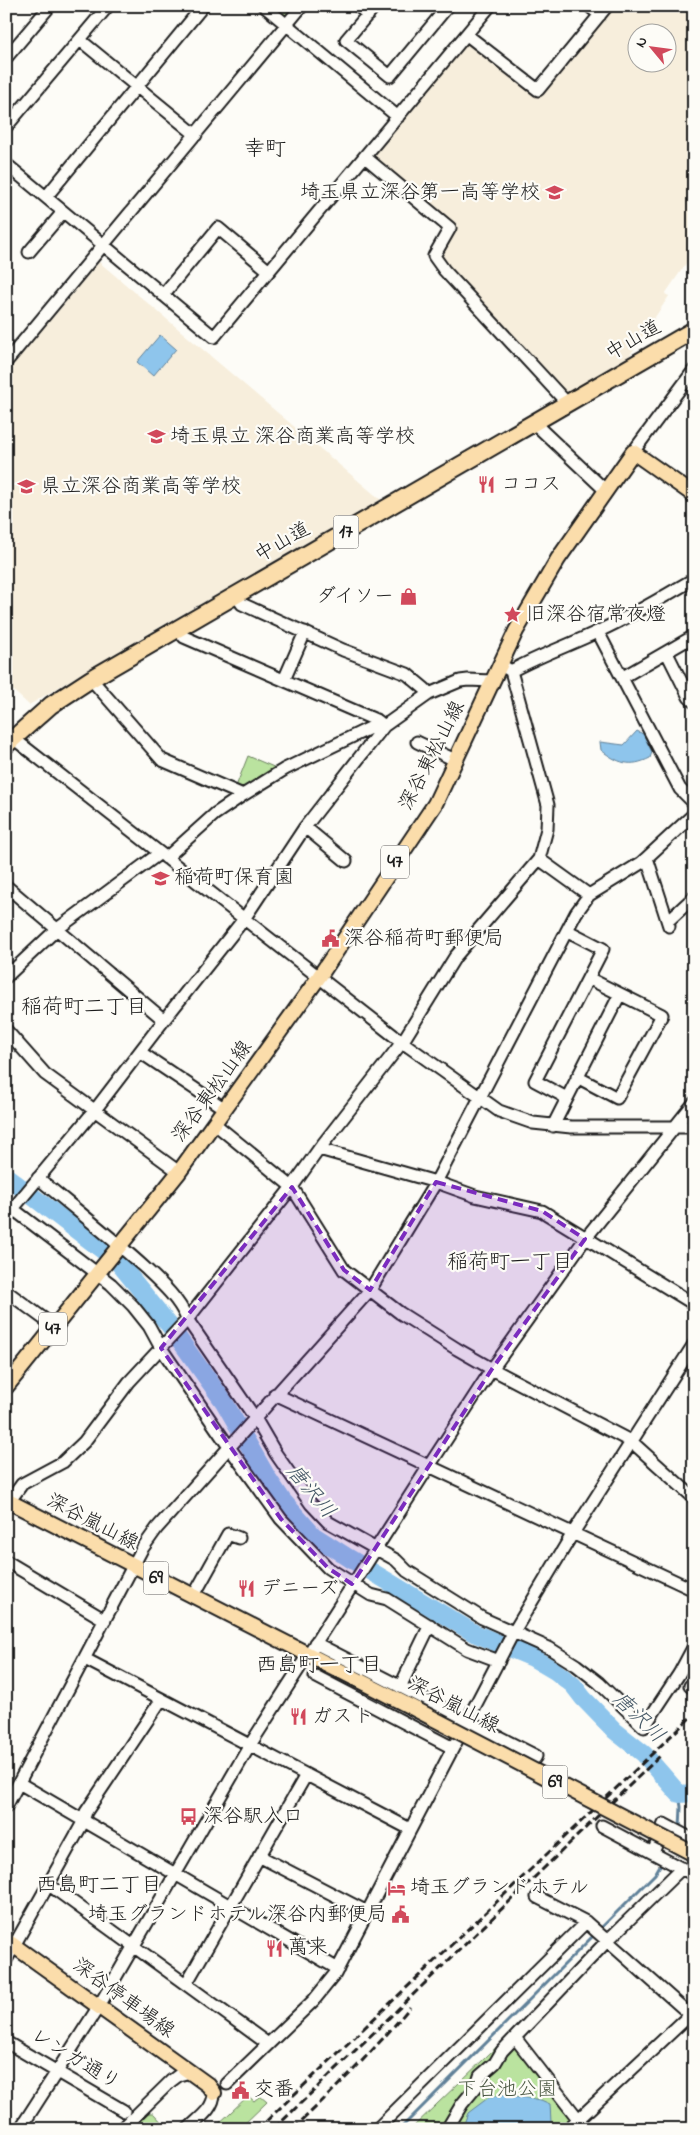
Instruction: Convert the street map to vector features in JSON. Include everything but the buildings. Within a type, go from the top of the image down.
[{"type":"highway","name":"中山道","points":[[8,738],[51,705],[91,679],[694,330]]},
{"type":"main road","name":"深谷東松山線","points":[[120,1247],[180,1172],[319,977],[435,804],[492,681],[505,668],[514,635],[558,559],[633,452]]},
{"type":"main road","points":[[633,452],[694,495]]},
{"type":"main road","name":"47","points":[[6,1387],[120,1247]]},
{"type":"main road","name":"深谷嵐山線","points":[[7,1503],[193,1597],[311,1649],[417,1710],[694,1854]]},
{"type":"main road","name":"深谷停車場線","points":[[10,1943],[208,2085],[214,2093]]},
{"type":"street","points":[[6,58],[50,6]]},
{"type":"street","points":[[6,127],[108,6]]},
{"type":"street","points":[[46,197],[203,6]]},
{"type":"street","points":[[264,6],[398,117]]},
{"type":"street","points":[[6,362],[196,136],[302,6]]},
{"type":"street","points":[[358,6],[371,10],[346,40],[390,76],[448,6]]},
{"type":"street","points":[[6,164],[214,337],[490,6]]},
{"type":"street","points":[[467,35],[538,90],[603,11],[589,6]]},
{"type":"street","points":[[80,40],[196,136]]},
{"type":"street","points":[[365,157],[450,228],[434,256],[444,270],[567,404]]},
{"type":"street","points":[[29,252],[63,212]]},
{"type":"street","points":[[163,295],[218,228],[269,271]]},
{"type":"street","points":[[633,452],[694,370]]},
{"type":"street","points":[[534,423],[605,490]]},
{"type":"street","points":[[7,1503],[22,1484],[63,1462],[74,1452],[92,1432],[129,1382],[186,1320],[292,1187],[318,1149],[403,1041],[455,957],[539,859],[547,828],[548,804],[505,668],[598,632],[642,610],[694,579]]},
{"type":"street","points":[[236,595],[242,604],[368,660],[407,674],[425,689],[428,694]]},
{"type":"street","points":[[178,629],[184,637],[378,721],[384,726]]},
{"type":"street","points":[[284,680],[304,632]]},
{"type":"street","points":[[598,632],[680,788],[694,803]]},
{"type":"street","points":[[623,677],[694,636]]},
{"type":"street","points":[[667,653],[689,697],[694,702]]},
{"type":"street","points":[[91,679],[162,760],[243,795]]},
{"type":"street","points":[[492,681],[460,681],[428,694],[384,726],[305,827],[244,920],[95,1110],[11,1211],[99,1272],[133,1306],[149,1326],[281,1519],[328,1568],[371,1595],[387,1599],[473,1652],[500,1660]]},
{"type":"street","points":[[6,977],[56,930],[163,855],[215,814],[243,795],[284,769],[372,727],[384,726]]},
{"type":"street","points":[[8,738],[163,855],[398,1039],[499,1111],[533,1123],[553,1126],[694,1127]]},
{"type":"street","points":[[417,742],[455,760]]},
{"type":"street","points":[[6,1808],[132,1566],[157,1528],[370,1290],[436,1182],[576,913],[589,895],[647,858],[694,814]]},
{"type":"street","points":[[305,827],[346,861]]},
{"type":"street","points":[[647,858],[668,923],[694,897]]},
{"type":"street","points":[[539,859],[589,895]]},
{"type":"street","points":[[6,886],[164,1020]]},
{"type":"street","points":[[567,1098],[535,1081],[603,949],[568,931]]},
{"type":"street","points":[[577,1077],[617,1098],[662,1015],[588,978]]},
{"type":"street","points":[[553,1126],[620,994]]},
{"type":"street","points":[[6,1030],[45,1074],[180,1172]]},
{"type":"street","points":[[140,1052],[225,1109]]},
{"type":"street","points":[[20,2129],[134,1946],[250,1745],[428,1466],[492,1369],[584,1239],[694,1103]]},
{"type":"street","points":[[214,1124],[292,1187],[344,1270],[407,1317],[492,1369],[632,1442],[694,1498]]},
{"type":"street","points":[[318,1149],[436,1182],[475,1196],[542,1211],[584,1239],[694,1304]]},
{"type":"street","points":[[37,1180],[120,1247],[162,1284],[183,1309],[186,1320],[311,1504],[335,1527],[374,1550],[396,1560],[407,1572],[482,1618],[512,1634],[549,1648],[576,1665],[600,1683],[644,1727],[679,1674],[694,1646]]},
{"type":"street","points":[[6,1292],[55,1327]]},
{"type":"street","points":[[227,2084],[322,1992],[338,1969],[512,1634],[573,1533],[694,1344]]},
{"type":"street","points":[[275,1394],[694,1590]]},
{"type":"street","points":[[193,1597],[228,1534],[239,1538]]},
{"type":"street","points":[[6,1561],[105,1620]]},
{"type":"street","points":[[400,1687],[430,1625]]},
{"type":"street","points":[[311,1649],[400,1687],[536,1756],[536,1758]]},
{"type":"street","points":[[85,1659],[410,1829]]},
{"type":"street","points":[[315,1676],[453,1748]]},
{"type":"street","points":[[6,1960],[10,1943],[48,1884],[86,1812],[161,1700]]},
{"type":"street","points":[[186,1984],[306,1775]]},
{"type":"street","points":[[19,1783],[338,1969]]},
{"type":"street","points":[[653,1853],[664,1824],[694,1840]]},
{"type":"street","points":[[602,1826],[694,1875]]},
{"type":"street","points":[[259,1856],[368,1912]]},
{"type":"street","points":[[448,2129],[462,2104],[477,2086],[480,2076],[495,2063],[502,2051],[516,2039],[607,1941],[682,1868]]},
{"type":"street","points":[[48,1884],[268,2044]]},
{"type":"street","points":[[537,1896],[587,1923],[692,2014],[568,2129]]},
{"type":"street","points":[[377,2129],[587,1923]]},
{"type":"street","points":[[516,2039],[586,2129]]},
{"type":"street","name":"レンガ通り","points":[[6,2042],[124,2111]]},
{"type":"street","points":[[162,2052],[171,2066],[171,2081]]},
{"type":"street","points":[[122,2129],[171,2081],[179,2075],[190,2072]]},
{"type":"street","points":[[188,2129],[210,2107],[214,2100],[214,2093]]},
{"type":"highlighted area","points":[[436,1182],[542,1211],[585,1239],[492,1369],[352,1584],[328,1568],[281,1519],[161,1348],[292,1187],[344,1270],[370,1290]]},
{"type":"shaded area","name":"埼玉県立深谷第一高等学校","points":[[614,6],[694,6],[694,252],[665,294],[669,296],[628,358],[565,394],[443,261],[441,252],[456,227],[373,159],[373,155],[466,43],[471,42],[539,96]]},
{"type":"shaded area","name":"埼玉県立 深谷商業高等学校","points":[[99,262],[381,500],[29,705],[6,684],[6,373]]},
{"type":"green space","points":[[274,6],[297,6],[290,15],[285,15]]},
{"type":"green space","points":[[248,756],[276,768],[276,772],[246,792],[235,789]]},
{"type":"green space","name":"下台池公園","points":[[510,2034],[578,2119],[568,2129],[411,2129]]},
{"type":"green space","points":[[248,2096],[254,2101],[260,2096],[267,2102],[239,2129],[213,2129]]},
{"type":"green space","points":[[144,2113],[153,2113],[168,2129],[127,2129]]},
{"type":"water","points":[[160,335],[176,349],[153,376],[137,362]]},
{"type":"water","points":[[637,731],[643,734],[652,752],[650,758],[636,763],[624,763],[601,750],[600,742],[624,745]]},
{"type":"water","points":[[503,2094],[541,2100],[550,2104],[551,2122],[548,2129],[462,2129],[468,2113],[488,2098]]},
{"type":"waterway","name":"唐沢川","points":[[6,1176],[118,1262],[169,1325],[224,1402],[283,1501],[313,1535],[474,1633],[533,1658],[555,1671],[573,1685],[615,1731],[644,1754],[679,1794],[694,1793]]},
{"type":"waterway","points":[[679,1794],[681,1807],[680,1828]]},
{"type":"waterway","points":[[400,2129],[655,1874],[662,1862]]},
{"type":"railway","points":[[258,2129],[694,1714]]},
{"type":"railway","points":[[274,2129],[660,1756]]},
{"type":"railway","points":[[293,2129],[353,2070],[410,2007]]},
{"type":"place","name":"埼玉県立深谷第一高等学校","points":[[554,193]]},
{"type":"place","name":"埼玉県立 深谷商業高等学校","points":[[156,437]]},
{"type":"place","name":"ココス","points":[[487,485]]},
{"type":"place","name":"県立深谷商業高等学校","points":[[27,487]]},
{"type":"place","name":"ダイソー","points":[[408,597]]},
{"type":"place","name":"旧深谷宿常夜燈","points":[[512,615]]},
{"type":"place","name":"稲荷町保育園","points":[[160,878]]},
{"type":"place","name":"深谷稲荷町郵便局","points":[[330,939]]},
{"type":"place","name":"デニーズ","points":[[247,1589]]},
{"type":"place","name":"ガスト","points":[[298,1717]]},
{"type":"place","name":"深谷駅入口","points":[[189,1817]]},
{"type":"place","name":"埼玉グランドホテル","points":[[396,1888]]},
{"type":"place","name":"埼玉グランドホテル深谷内郵便局","points":[[401,1915]]},
{"type":"place","name":"萬来","points":[[274,1948]]},
{"type":"place","name":"交番","points":[[240,2090]]},
{"type":"district","name":"幸町","points":[[265,150]]},
{"type":"district","name":"稲荷町二丁目","points":[[84,1008]]},
{"type":"district","name":"稲荷町一丁目","points":[[510,1263]]},
{"type":"district","name":"西島町一丁目","points":[[319,1666]]},
{"type":"district","name":"西島町二丁目","points":[[99,1886]]}]
